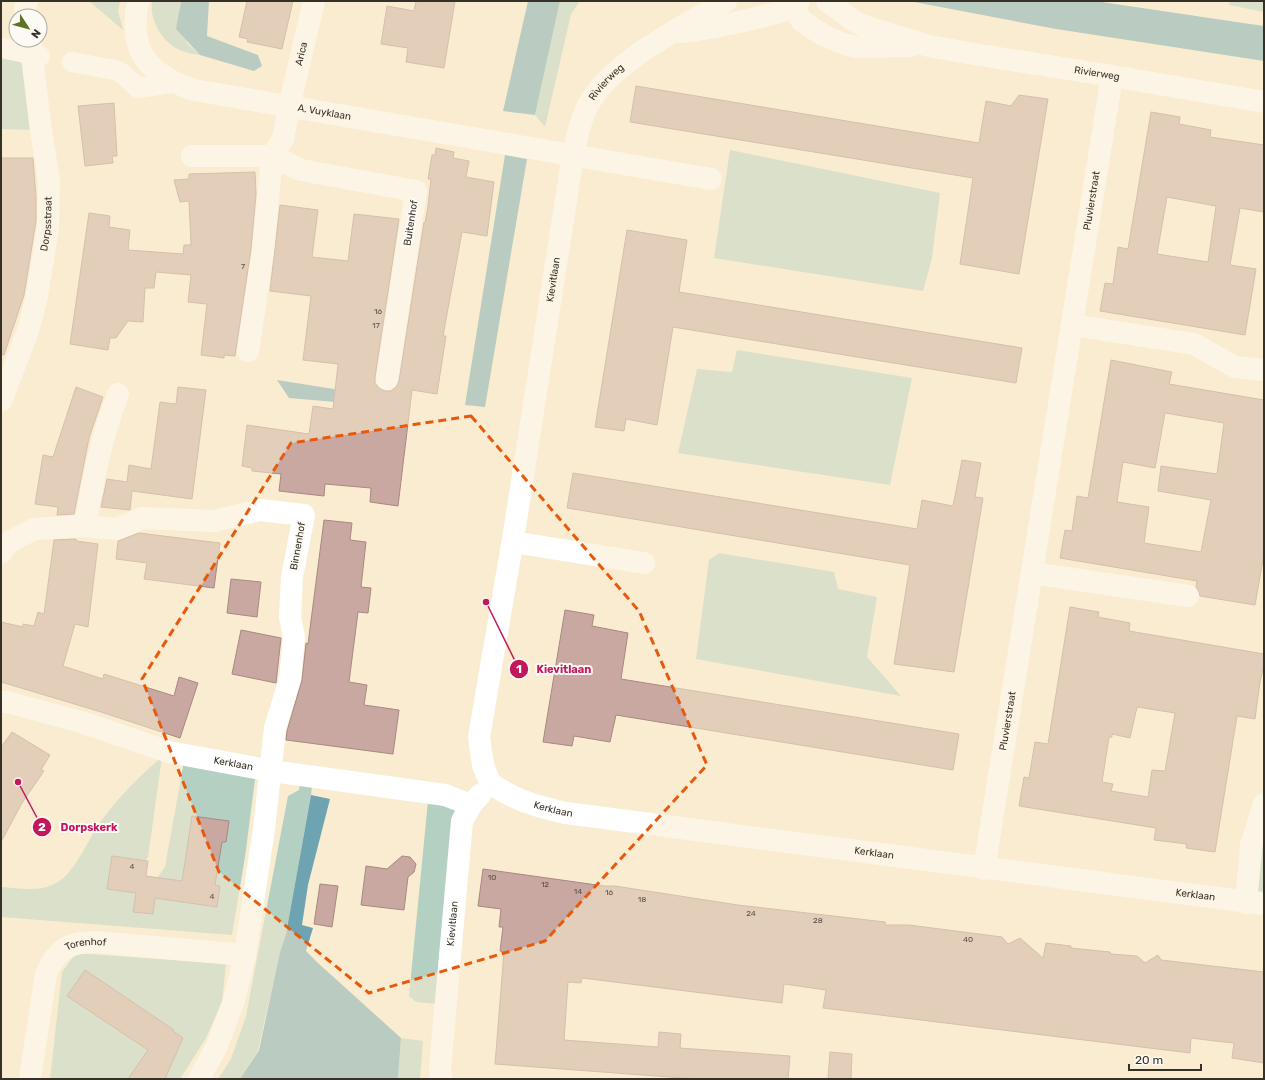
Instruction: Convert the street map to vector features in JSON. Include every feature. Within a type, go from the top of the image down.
[{"type":"street","name":"A. Vuyklaan","points":[[138,1],[134,20],[137,43],[151,68],[172,83],[194,90],[573,155]]},
{"type":"street","name":"Arica","points":[[289,107],[314,1]]},
{"type":"street","name":"Rivierweg","points":[[573,155],[579,128],[591,100],[618,69],[726,1]]},
{"type":"street","name":"Rivierweg","points":[[827,1],[854,21],[864,26],[929,46],[1264,102]]},
{"type":"street","name":"Rivierweg","points":[[673,33],[727,26],[794,3],[802,21],[823,35],[844,44],[856,47],[929,46]]},
{"type":"street","points":[[1,48],[34,50]]},
{"type":"street","name":"Dorpsstraat","points":[[1,401],[28,331],[35,303],[48,227],[49,181],[41,131],[34,50]]},
{"type":"street","points":[[72,62],[119,71],[138,88],[172,83]]},
{"type":"street","name":"Pluvierstraat","points":[[984,869],[1112,76]]},
{"type":"street","points":[[248,352],[263,251],[272,156],[283,139],[289,107]]},
{"type":"street","points":[[573,155],[711,179]]},
{"type":"street","name":"Kievitlaan","points":[[441,1079],[440,1068],[462,821],[471,805],[490,783],[483,765],[479,737],[513,542],[573,155]]},
{"type":"street","name":"Buitenhof","points":[[192,156],[272,156],[301,170],[416,191],[387,379]]},
{"type":"street","points":[[1072,325],[1194,344],[1235,367],[1264,370]]},
{"type":"street","points":[[85,526],[96,462],[106,424],[118,394]]},
{"type":"street","name":"Binnenhof","points":[[1,553],[9,542],[34,529],[85,526],[117,529],[142,518],[214,521],[260,510],[304,515],[292,578],[290,617],[294,637],[290,679],[275,728],[272,772]]},
{"type":"street","points":[[513,542],[644,563]]},
{"type":"street","points":[[1032,573],[1188,596]]},
{"type":"street","name":"Kerklaan","points":[[1,702],[7,702],[81,722],[169,752],[272,772],[445,795],[471,805]]},
{"type":"street","points":[[199,1079],[217,1046],[232,1007],[245,955],[272,772]]},
{"type":"street","name":"Kerklaan","points":[[490,783],[507,795],[532,806],[566,813],[984,869],[1255,903]]},
{"type":"street","points":[[1255,903],[1251,845],[1264,804]]},
{"type":"street","name":"Torenhof","points":[[30,1079],[46,974],[51,962],[62,951],[77,942],[96,942],[245,955]]},
{"type":"highlighted area","points":[[471,416],[639,611],[707,765],[545,941],[369,993],[219,872],[142,679],[291,443]]},
{"type":"green space","points":[[89,1],[120,1],[118,11],[123,30]]},
{"type":"green space","points":[[152,1],[181,1],[179,8],[187,43],[200,55],[188,53],[175,48],[163,37],[155,23]]},
{"type":"green space","points":[[560,1],[580,1],[571,14],[545,127],[535,115]]},
{"type":"green space","points":[[1230,1],[1264,1],[1264,12],[1229,5]]},
{"type":"green space","points":[[1,55],[25,59],[32,130],[1,129]]},
{"type":"green space","points":[[730,150],[940,193],[932,258],[923,291],[714,258]]},
{"type":"green space","points":[[737,350],[912,378],[890,485],[678,453],[697,369],[732,372]]},
{"type":"green space","points":[[719,553],[834,572],[838,589],[877,597],[867,657],[901,696],[696,659],[709,560]]},
{"type":"green space","points":[[162,757],[148,857],[134,874],[157,878],[165,867],[184,761],[256,772],[245,857],[232,935],[1,917],[1,887],[27,889],[40,888],[52,885],[60,880],[74,866],[101,821],[115,804],[137,779]]},
{"type":"green space","points":[[300,784],[312,786],[311,795],[286,934],[280,952],[258,1050],[240,1079],[218,1079],[231,1059],[246,1016],[288,796],[299,790]]},
{"type":"green space","points":[[428,801],[458,806],[438,1004],[416,1002],[409,996]]},
{"type":"green space","points":[[1264,836],[1264,892],[1258,891]]},
{"type":"green space","points":[[76,953],[226,964],[222,1002],[206,1038],[180,1079],[50,1079],[62,972]]},
{"type":"green space","points":[[401,1038],[423,1041],[420,1079],[398,1079]]},
{"type":"water","points":[[181,1],[209,1],[207,36],[258,55],[262,66],[254,71],[200,55],[176,29]]},
{"type":"water","points":[[528,1],[560,1],[535,115],[503,111]]},
{"type":"water","points":[[909,1],[1095,1],[1264,26],[1264,61],[1056,29]]},
{"type":"water","points":[[505,155],[527,159],[485,407],[465,405]]},
{"type":"water","points":[[277,380],[353,392],[335,402],[289,398]]},
{"type":"water","points":[[311,795],[330,799],[308,885],[302,925],[313,928],[306,951],[401,1038],[398,1079],[240,1079],[259,1050],[280,952],[286,934]]},
{"type":"building","points":[[247,1],[293,1],[282,49],[247,42],[248,39],[239,37]]},
{"type":"building","points":[[416,1],[455,1],[444,68],[406,62],[408,48],[381,44],[387,6],[414,11]]},
{"type":"building","points":[[636,86],[979,143],[986,101],[1011,106],[1019,95],[1048,99],[1019,274],[960,264],[973,178],[630,122]]},
{"type":"building","points":[[114,103],[117,156],[112,156],[113,163],[85,166],[78,106]]},
{"type":"building","points":[[1151,112],[1180,117],[1179,124],[1211,130],[1210,137],[1264,145],[1264,212],[1240,208],[1230,265],[1256,269],[1245,335],[1100,311],[1105,283],[1113,284],[1118,247],[1128,249]],"holes":[[[1167,197],[1216,206],[1208,262],[1157,254]]]},
{"type":"building","points":[[436,148],[454,152],[453,158],[469,161],[466,177],[494,182],[487,236],[462,232],[443,336],[446,336],[437,394],[412,390],[398,506],[370,502],[371,488],[325,484],[324,496],[279,491],[281,474],[252,471],[252,468],[242,466],[247,425],[309,434],[313,406],[333,409],[338,364],[303,360],[311,296],[270,291],[280,205],[318,210],[312,257],[348,261],[354,214],[399,219],[375,377],[375,383],[379,388],[385,391],[391,391],[396,387],[399,381],[424,222],[425,223],[428,206],[431,179],[428,179],[432,155],[435,155]]},
{"type":"building","points":[[1,158],[33,158],[36,197],[36,221],[24,295],[4,355],[1,354]]},
{"type":"building","points":[[255,172],[256,194],[251,249],[235,356],[224,355],[224,358],[201,355],[207,304],[188,302],[191,275],[156,272],[154,288],[145,288],[143,322],[128,321],[116,338],[110,338],[108,350],[70,344],[89,213],[110,216],[109,227],[130,230],[128,250],[183,254],[184,245],[191,245],[189,201],[180,202],[174,180],[189,179],[189,174]]},
{"type":"building","points":[[627,230],[687,240],[679,292],[1022,348],[1016,383],[673,327],[657,425],[626,419],[624,431],[595,427]]},
{"type":"building","points":[[1111,360],[1172,372],[1169,384],[1264,400],[1264,554],[1255,605],[1200,596],[1196,586],[1197,581],[1060,558],[1065,530],[1072,531],[1077,496],[1088,498]],"holes":[[[1165,413],[1224,423],[1217,474],[1161,466],[1158,491],[1211,500],[1201,552],[1144,543],[1149,507],[1117,502],[1123,462],[1155,468]]]},
{"type":"building","points":[[76,387],[103,397],[89,438],[74,514],[57,515],[58,507],[35,504],[43,455],[53,457]]},
{"type":"building","points":[[178,387],[206,390],[192,499],[132,491],[130,510],[101,507],[107,479],[127,482],[129,465],[151,469],[160,402],[176,404]]},
{"type":"building","points":[[962,460],[981,463],[975,497],[983,498],[954,672],[894,664],[910,565],[567,508],[573,473],[917,529],[922,500],[953,506]]},
{"type":"building","points":[[324,520],[352,523],[350,540],[366,542],[361,587],[371,588],[368,613],[358,612],[349,682],[367,685],[364,705],[399,710],[393,754],[286,740],[287,731],[302,680]]},
{"type":"building","points":[[139,533],[220,543],[214,588],[144,579],[147,563],[116,559],[118,541]]},
{"type":"building","points":[[76,539],[76,541],[98,544],[88,627],[75,624],[63,666],[103,679],[104,674],[174,696],[179,677],[198,683],[180,738],[101,712],[1,682],[1,622],[23,627],[23,624],[34,626],[38,612],[44,614],[54,540]]},
{"type":"building","points":[[231,579],[261,582],[257,617],[227,613]]},
{"type":"building","points":[[1070,607],[1099,612],[1098,617],[1130,623],[1129,631],[1264,654],[1264,665],[1255,719],[1237,716],[1215,852],[1186,848],[1187,844],[1154,840],[1156,828],[1019,806],[1024,777],[1029,778],[1035,742],[1048,744]],"holes":[[[1137,707],[1175,713],[1165,771],[1152,770],[1148,797],[1111,791],[1113,784],[1102,782],[1109,737],[1112,737],[1112,734],[1130,738]]]},
{"type":"building","points":[[565,610],[594,615],[592,626],[628,633],[621,679],[959,734],[953,770],[616,715],[610,742],[574,736],[572,746],[543,742]]},
{"type":"building","points":[[241,630],[281,638],[276,683],[232,674]]},
{"type":"building","points":[[12,732],[50,755],[41,770],[44,771],[22,803],[1,842],[1,747]]},
{"type":"building","points":[[192,816],[229,821],[226,842],[222,842],[215,885],[220,886],[217,907],[155,898],[153,914],[133,912],[136,893],[107,889],[112,856],[148,861],[146,876],[182,881]]},
{"type":"building","points":[[402,856],[410,857],[416,864],[414,872],[408,877],[404,910],[361,905],[366,866],[387,869]]},
{"type":"building","points":[[483,869],[604,886],[615,886],[738,905],[885,922],[886,925],[909,925],[1002,937],[1008,944],[1020,938],[1043,958],[1046,943],[1071,946],[1071,948],[1110,952],[1111,954],[1137,956],[1145,963],[1158,955],[1161,960],[1264,972],[1264,1063],[1232,1058],[1234,1043],[1191,1038],[1190,1053],[823,1008],[826,990],[784,984],[782,1003],[582,978],[581,983],[568,982],[564,1040],[658,1047],[659,1032],[681,1034],[680,1048],[790,1056],[788,1079],[696,1079],[495,1064],[504,952],[500,951],[503,927],[499,927],[501,909],[478,906]]},
{"type":"building","points":[[320,884],[338,886],[332,927],[314,924]]},
{"type":"building","points":[[85,970],[174,1030],[173,1031],[183,1038],[165,1079],[128,1079],[148,1050],[67,996]]},
{"type":"building","points":[[830,1052],[852,1054],[851,1079],[828,1079]]},
{"type":"place","name":"Kievitlaan","points":[[486,602]]},
{"type":"place","name":"Dorpskerk","points":[[18,782]]}]
